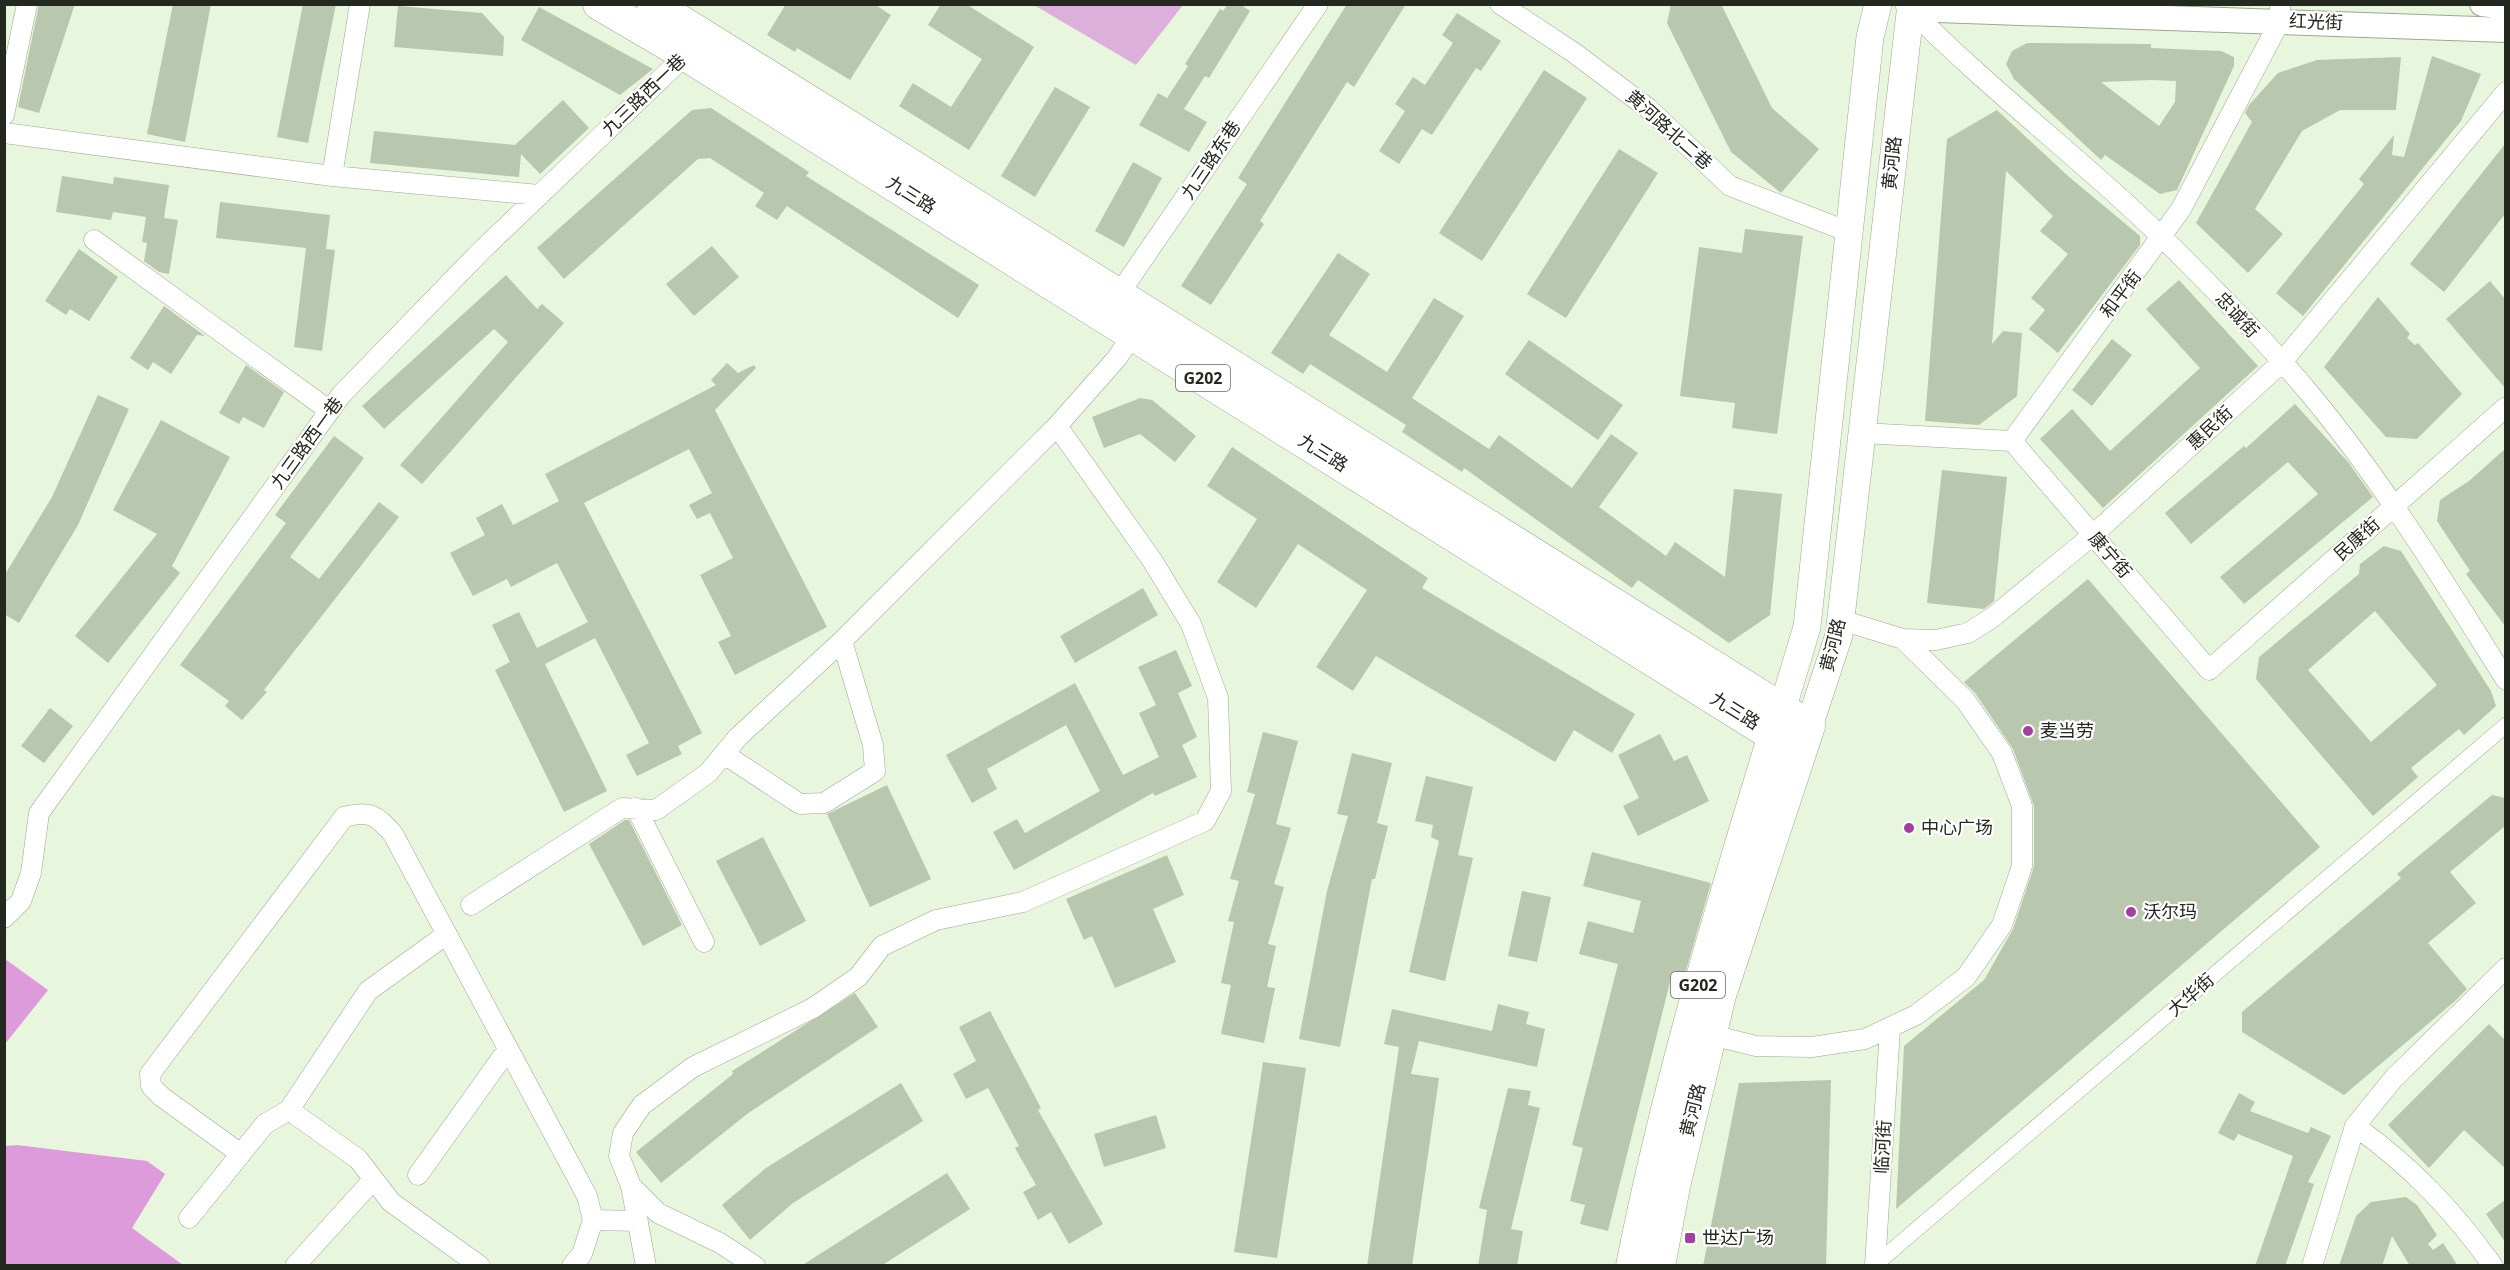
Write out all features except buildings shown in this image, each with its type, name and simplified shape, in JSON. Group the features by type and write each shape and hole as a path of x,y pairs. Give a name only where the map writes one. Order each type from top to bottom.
{"highway":[{"name":"九三路","path":"599,4 696,46 1778,722 1809,726"},
{"name":"九三路","path":"654,4 696,46"},
{"name":"黄河路","path":"1632,1266 1650,1175 1696,991 1778,722"},
{"name":"黄河路","path":"1659,1266 1674,1186 1720,996 1809,726"}],"main road":[{"name":"黄河路","path":"1778,722 1807,627 1875,6"},
{"path":"1875,6 1909,6"},
{"name":"黄河路","path":"1809,726 1839,635 1909,6"}],"street":[{"path":"4,115 27,4"},
{"path":"332,176 360,4"},
{"name":"九三路东巷","path":"1111,306 1318,4"},
{"name":"黄河路北二巷","path":"1500,4 1573,52 1649,109 1730,186 1849,232"},
{"path":"2482,4 2505,7"},
{"name":"红光街","path":"1909,6 2280,13 2505,30"},
{"name":"忠诚街","path":"1909,6 1943,43 2162,237 2310,393 2394,506 2505,680"},
{"name":"和平街","path":"2012,441 2181,208 2280,13"},
{"name":"九三路西一巷","path":"4,918 21,901 31,873 39,813 330,411 357,378 539,195 696,46"},
{"name":"惠民街","path":"1841,620 1903,639 1936,640 1968,633 1993,617 2093,535 2282,363 2505,92"},
{"path":"4,132 332,176 539,195"},
{"path":"94,240 330,411"},
{"path":"471,905 622,808 656,810 708,773 738,737 842,641 1057,426 1117,358 1140,324"},
{"name":"民康街","path":"2209,670 2505,407"},
{"path":"646,1266 631,1186 619,1156 622,1133 642,1105 693,1067 813,1008 858,977 882,946 936,920 1023,902 1205,821 1221,791 1218,698 1191,624 1152,560 1057,426"},
{"path":"1862,433 2012,441"},
{"name":"康宁街","path":"2012,441 2209,670"},
{"path":"1711,1035 1756,1047 1812,1047 1865,1039 1916,1015 1966,977 2002,925 2022,866 2022,806 2002,753 1965,700 1903,639"},
{"path":"724,754 800,804 824,803 875,771 873,745 842,641"},
{"name":"大华街","path":"1875,1265 2505,725"},
{"path":"636,808 704,942"},
{"path":"241,1154 162,1097 151,1086 150,1074 344,817 361,812 377,817 393,834 587,1196 593,1220 582,1254 572,1266"},
{"path":"189,1218 265,1124 289,1110 368,991 447,934"},
{"path":"2312,1266 2355,1126 2394,1078 2505,968"},
{"name":"临河街","path":"1875,1265 1890,1028"},
{"path":"418,1175 508,1049"},
{"path":"289,1110 358,1159 391,1202 480,1266"},
{"path":"2355,1126 2392,1153 2432,1189 2466,1228 2493,1266"},
{"path":"295,1266 373,1180"},
{"path":"631,1186 658,1213 720,1243 755,1266"},
{"path":"593,1220 638,1221"}],"shaded area":[{"path":"1034,5 1183,5 1136,65"},
{"path":"5,959 48,990 5,1044"},
{"path":"17,1145 147,1161 165,1174 132,1228 183,1265 5,1265 5,1146"}],"place":[{"name":"麦当劳","path":"2028,731"},
{"name":"中心广场","path":"1909,828"},
{"name":"沃尔玛","path":"2131,912"},
{"name":"世达广场","path":"1690,1238"}]}
